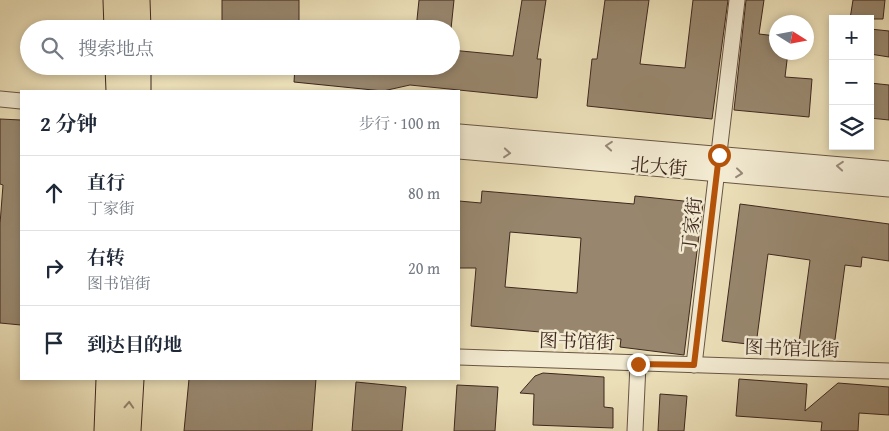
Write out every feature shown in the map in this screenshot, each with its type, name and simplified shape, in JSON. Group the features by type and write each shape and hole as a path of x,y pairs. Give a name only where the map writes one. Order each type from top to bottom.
{"main road":[{"path":"116,0 117,20"},
{"path":"137,0 138,20"},
{"path":"118,75 119,90"},
{"path":"138,75 138,90"},
{"path":"107,431 109,380"},
{"path":"128,431 130,380"}],"street":[{"name":"丁家街","path":"694,365 737,0"},
{"path":"0,99 20,101"},
{"name":"北大街","path":"460,134 718,163 889,187"},
{"name":"北大街","path":"460,149 889,171"},
{"name":"图书馆街","path":"460,356 694,365"},
{"path":"635,431 638,364"},
{"name":"图书馆北街","path":"694,365 889,371"}],"building":[{"path":"222,0 299,0 299,20 222,20"},
{"path":"419,0 454,0 452,20 417,20"},
{"path":"522,0 546,0 537,59 541,59 537,98 410,85 388,90 373,90 294,82 294,75 460,75 460,51 513,56"},
{"path":"605,0 649,0 640,64 685,68 693,0 728,0 712,119 587,106 592,59 597,59"},
{"path":"746,0 764,0 759,34 769,35 769,60 787,60 785,77 812,79 809,117 734,110"},
{"path":"853,0 885,0 883,19 874,19 874,15 851,15"},
{"path":"874,29 889,31 889,57 874,55"},
{"path":"874,83 889,85 889,120 874,118"},
{"path":"0,119 20,120 20,325 0,323 0,224 3,185 0,184"},
{"path":"482,191 634,204 635,196 703,203 684,355 620,347 621,339 471,326 476,268 460,268 460,201 481,203","holes":["510,232 581,238 577,293 505,287"]},
{"path":"740,204 889,224 889,261 862,257 861,267 845,265 834,347 799,342 810,260 768,254 756,345 722,341"},
{"path":"543,373 604,377 604,407 613,408 613,428 533,425 534,394 520,393 535,376"},
{"path":"739,379 807,384 805,411 838,383 889,387 889,415 859,413 858,431 821,431 822,422 736,416"},
{"path":"189,380 316,380 312,431 184,431"},
{"path":"356,382 406,387 402,431 352,431"},
{"path":"457,385 498,387 495,431 454,431"},
{"path":"660,394 687,396 684,431 658,431"}],"route":[{"path":"638,364 694,365 719,155"}]}
